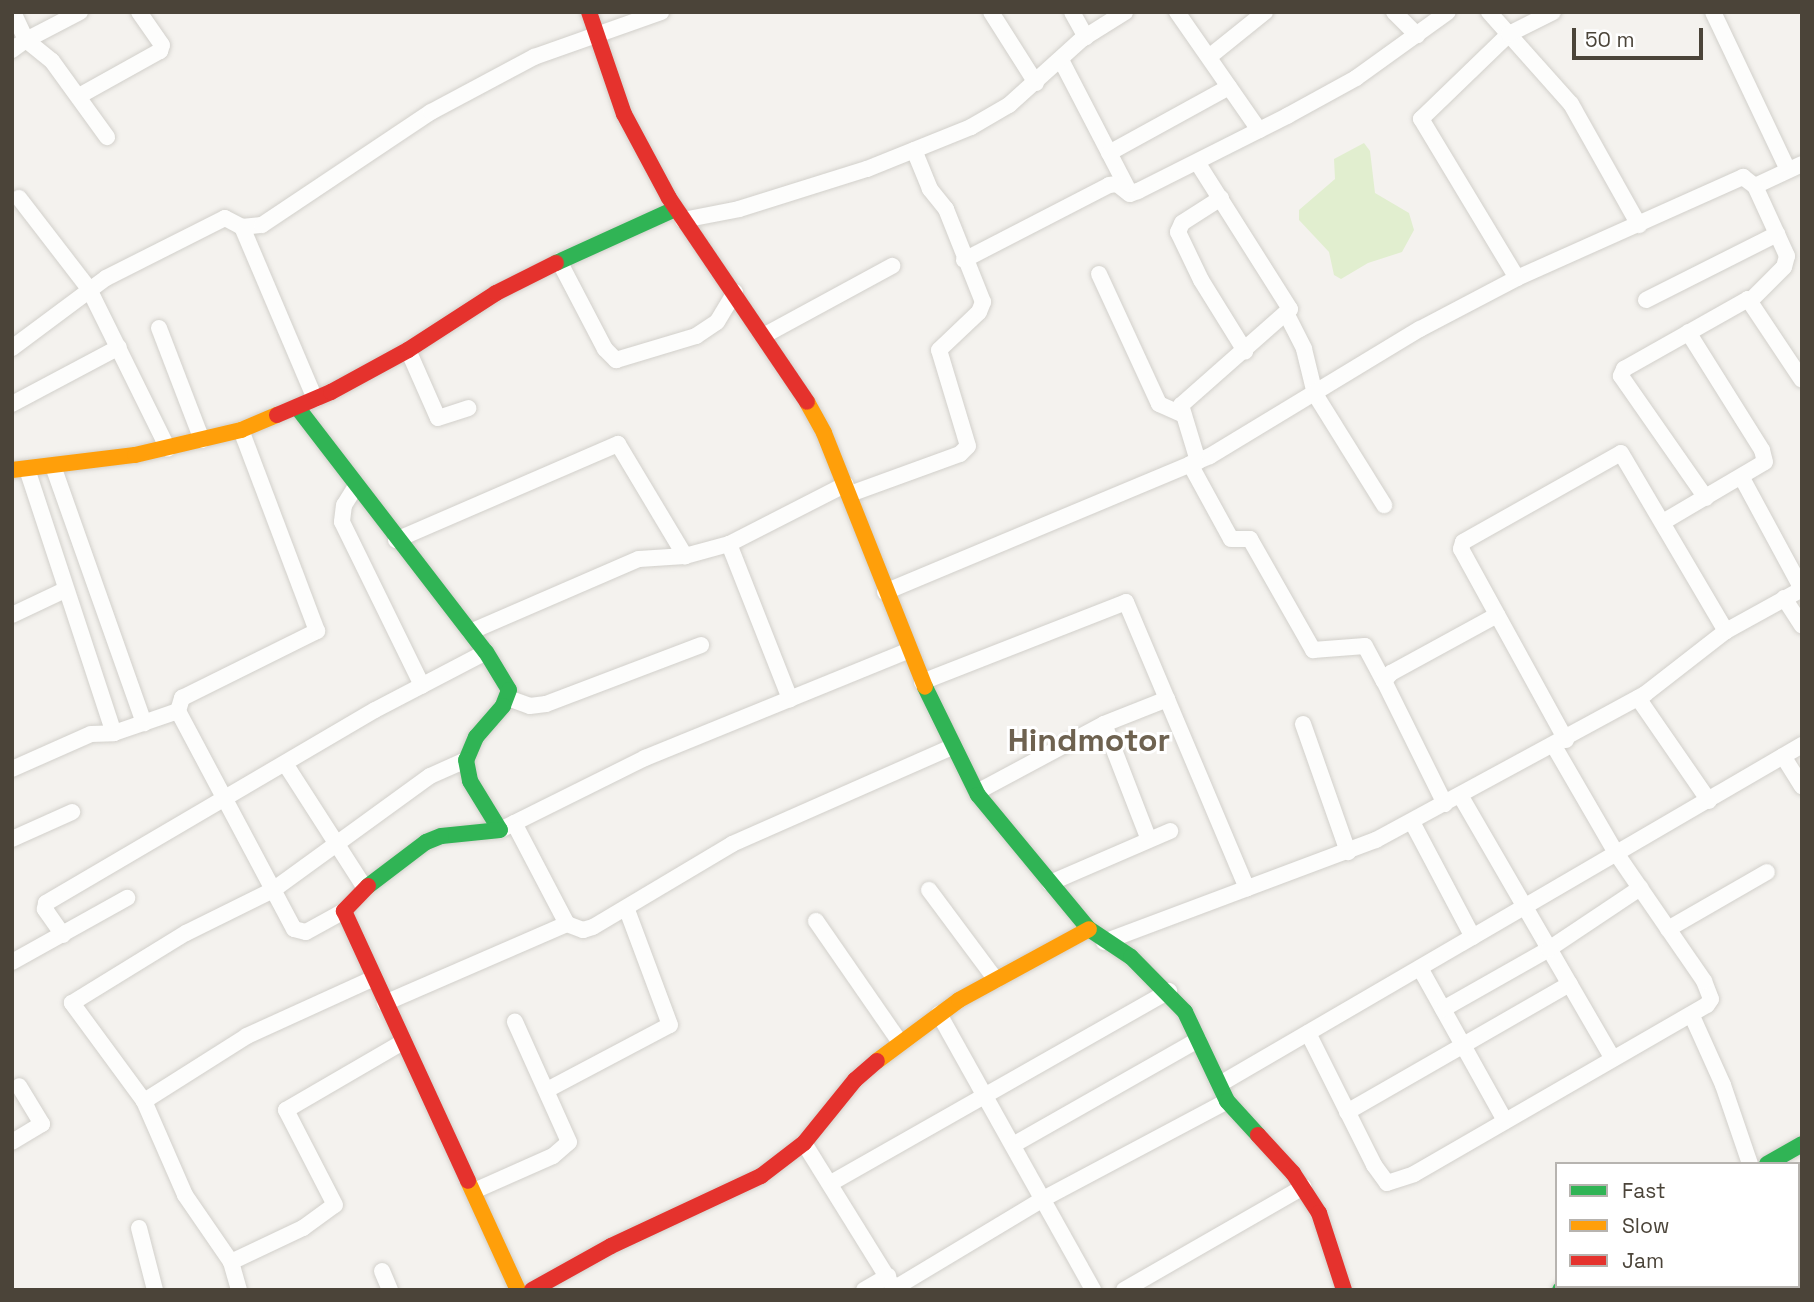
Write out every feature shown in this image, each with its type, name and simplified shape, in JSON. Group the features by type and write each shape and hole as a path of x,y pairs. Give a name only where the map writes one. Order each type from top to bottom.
{"street":[{"path":"13,12 26,40 52,61 107,138"},
{"path":"12,50 79,12"},
{"path":"79,96 160,51 162,45 139,12"},
{"path":"589,12 624,114 679,214 765,335 810,407 848,489 907,651 952,747 977,792 1089,929 1104,942 1131,957 1169,991 1198,1040 1227,1101 1303,1187 1327,1229 1344,1290"},
{"path":"12,348 89,289 225,218 242,227 257,227 280,216 442,106 534,57 598,38 661,12"},
{"path":"991,12 1036,83"},
{"path":"1072,12 1086,37"},
{"path":"114,733 65,590 19,470 167,449 241,430 297,407 408,350 496,293 559,261 679,214 739,209 914,150 971,127 1036,83 1086,37 1125,12"},
{"path":"1177,12 1259,130"},
{"path":"1209,57 1265,12"},
{"path":"1394,12 1417,35"},
{"path":"1130,194 1336,91 1448,12"},
{"path":"1489,12 1571,104 1639,225"},
{"path":"1517,278 1421,124 1426,113 1509,34 1553,12"},
{"path":"1713,12 1795,167 1755,186"},
{"path":"1060,60 1130,194"},
{"path":"1109,153 1229,87"},
{"path":"470,632 639,559 685,556 729,544 848,489 960,454 968,446 940,349 981,308 946,209 930,189 914,150"},
{"path":"1197,162 1290,309 1287,315 1185,401 1181,414 1194,462 1231,540 1250,538 1313,650 1365,646 1445,804"},
{"path":"886,593 1194,462 1315,394 1420,329 1517,278 1639,225 1733,179 1743,177 1755,186 1787,256 1784,267"},
{"path":"964,260 1110,185 1117,184 1130,194"},
{"path":"19,198 89,289 167,449"},
{"path":"1221,198 1182,223 1178,232 1197,274 1245,351"},
{"path":"242,227 315,399"},
{"path":"1647,300 1777,234"},
{"path":"1706,498 1620,376 1623,369 1751,300 1784,267 1802,260"},
{"path":"559,261 605,349 616,360 696,336 717,322 735,292"},
{"path":"765,335 892,266"},
{"path":"1099,274 1158,404 1181,414"},
{"path":"1751,300 1802,380"},
{"path":"1287,315 1304,349 1315,394 1384,505"},
{"path":"159,328 202,440"},
{"path":"1663,522 1760,467 1764,454 1688,332"},
{"path":"12,404 118,347"},
{"path":"408,350 438,418 468,408"},
{"path":"297,407 396,540 486,652 508,685 508,698 475,737 466,760 470,782 507,827 567,924"},
{"path":"241,430 317,631 182,698 178,711 294,929 301,932 344,911 365,888 434,839 507,827 645,758 907,651"},
{"path":"396,540 618,444 685,556"},
{"path":"1308,1032 1347,1112 1387,1183 1414,1174 1707,1005 1710,993 1616,853 1461,543 1616,453 1625,456 1726,631"},
{"path":"53,466 144,723"},
{"path":"1104,942 1348,852 1412,822 1638,698 1726,631 1802,589 1742,478"},
{"path":"356,486 344,505 342,522 422,685"},
{"path":"729,544 790,699"},
{"path":"12,615 65,590"},
{"path":"1784,597 1802,626"},
{"path":"922,682 1126,602 1247,889"},
{"path":"1384,681 1391,673 1497,615"},
{"path":"508,698 530,706 547,704 701,645"},
{"path":"63,935 45,909 46,903 422,685 486,652"},
{"path":"1638,698 1709,801"},
{"path":"977,792 1104,724 1167,699"},
{"path":"12,769 91,734 114,733 178,711"},
{"path":"1303,723 1348,852"},
{"path":"1104,724 1149,840"},
{"path":"1220,1084 1802,745"},
{"path":"385,1003 567,924 587,930 627,910 732,844 952,747"},
{"path":"1783,756 1802,786"},
{"path":"239,1290 231,1262 185,1195 144,1101 73,1001 186,933 273,890 430,776 466,760"},
{"path":"286,765 334,844 365,888"},
{"path":"1460,795 1613,1059"},
{"path":"12,839 72,812"},
{"path":"1412,822 1472,937"},
{"path":"1050,883 1170,831"},
{"path":"1668,929 1767,872"},
{"path":"1443,1009 1549,948 1640,888"},
{"path":"929,890 996,980"},
{"path":"12,962 127,898"},
{"path":"547,1090 670,1024 627,910"},
{"path":"344,911 518,1290"},
{"path":"816,921 899,1041"},
{"path":"532,1290 611,1246 734,1192 804,1143 855,1080 899,1041 996,980 1089,929"},
{"path":"1420,968 1505,1121"},
{"path":"144,1101 247,1036 374,978"},
{"path":"1347,1112 1570,984"},
{"path":"831,1183 1169,991"},
{"path":"939,1014 1093,1290"},
{"path":"1692,1016 1723,1084 1749,1162"},
{"path":"474,1191 568,1146 569,1139 515,1022"},
{"path":"1013,1145 1198,1040"},
{"path":"231,1262 303,1228 335,1205 286,1110 403,1042"},
{"path":"12,1142 42,1124 19,1086"},
{"path":"864,1290 892,1285 1043,1199 1227,1101"},
{"path":"804,1143 892,1285"},
{"path":"1770,1162 1802,1144"},
{"path":"1124,1290 1303,1187"},
{"path":"139,1228 155,1290"},
{"path":"382,1271 390,1290"}],"green space":[{"path":"1364,143 1370,151 1375,193 1409,213 1414,230 1402,252 1368,263 1341,279 1334,275 1329,252 1299,220 1299,210 1335,179 1334,159"}],"traffic: fast":[{"path":"556,263 675,209"},
{"path":"297,407 486,652 509,690 503,706 476,737 466,760 470,781 500,830 441,836 426,842 368,886"},
{"path":"925,687 978,795 1089,929 1131,957 1185,1012 1227,1101 1258,1135"},
{"path":"1770,1162 1802,1144"}],"traffic: slow":[{"path":"807,402 824,433 925,687"},
{"path":"12,470 135,455 241,430 277,415"},
{"path":"877,1061 959,1000 1089,929"},
{"path":"468,1181 518,1290"}],"traffic: jam":[{"path":"589,12 624,114 669,198 807,402"},
{"path":"277,415 331,392 408,350 496,293 556,263"},
{"path":"368,886 344,911 468,1181"},
{"path":"532,1290 611,1246 761,1176 804,1143 855,1080 877,1061"},
{"path":"1258,1135 1293,1173 1319,1213 1344,1290"}],"district":[{"name":"Hindmotor","path":"1089,740"}]}
